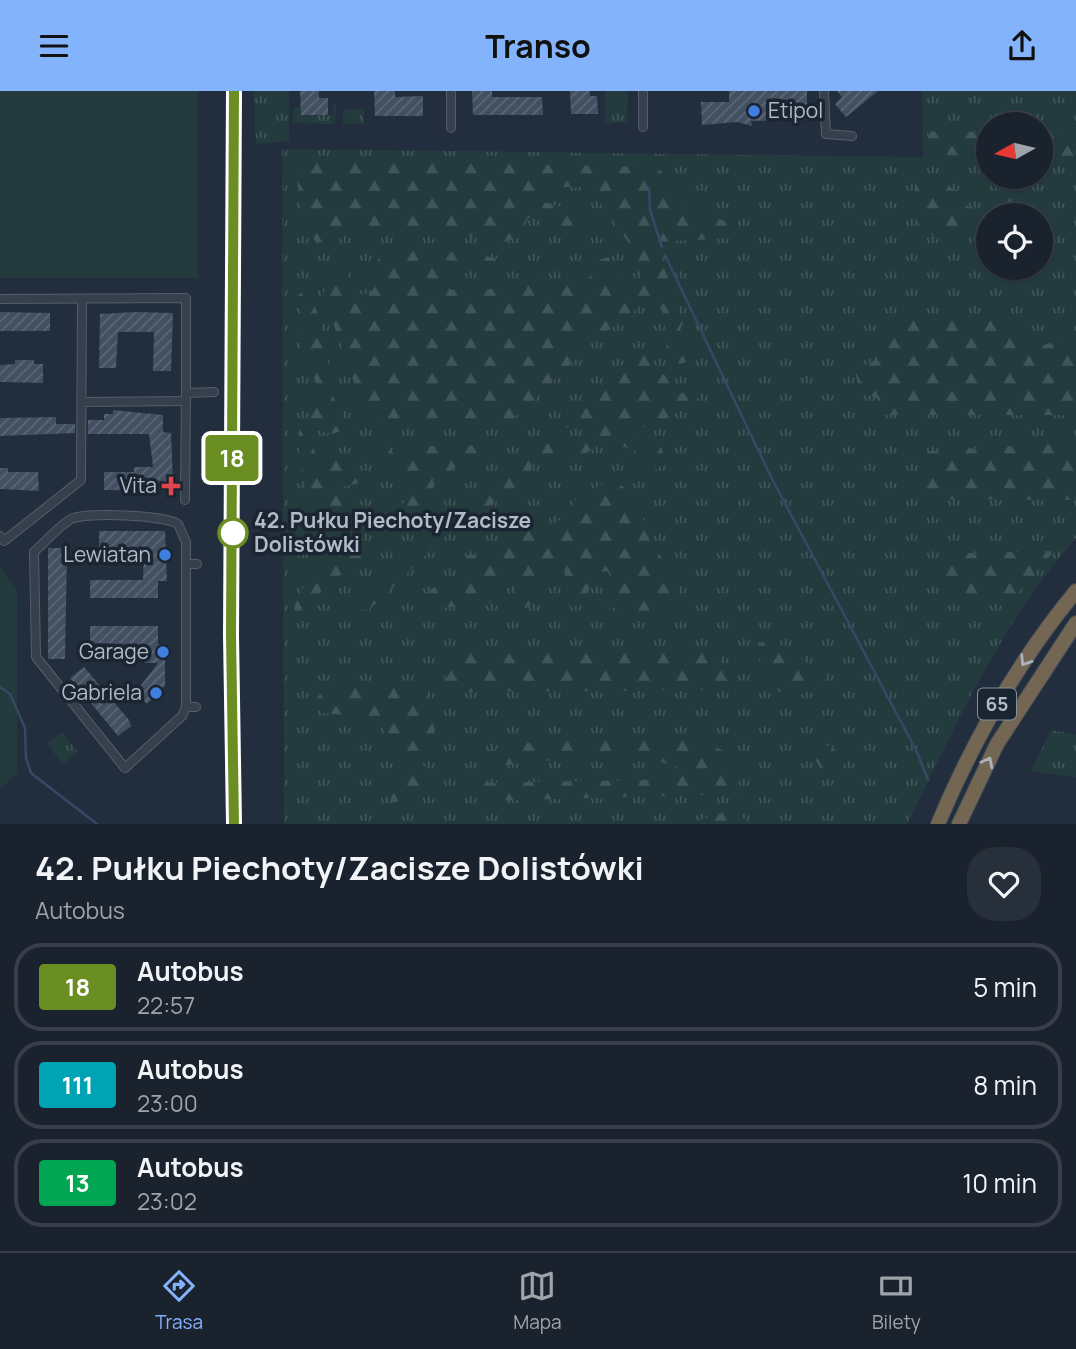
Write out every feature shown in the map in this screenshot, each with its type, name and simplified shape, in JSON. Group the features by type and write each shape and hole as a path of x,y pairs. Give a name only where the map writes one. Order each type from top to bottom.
{"highway":[{"name":"65","path":"938,824 994,709 1028,655 1076,591"},
{"name":"65","path":"959,824 997,744 1025,697 1076,623"}],"street":[{"path":"234,91 231,635 234,824"},
{"path":"451,91 451,128"},
{"path":"643,91 643,127"},
{"path":"824,91 826,134 852,136"},
{"path":"0,299 186,298 185,500"},
{"path":"0,536 5,541 81,480 82,300"},
{"path":"82,402 186,397 214,392"},
{"path":"78,517 160,517 178,524 186,543 187,564 186,707 182,716 125,768 35,655 34,552 61,527 78,517"},
{"path":"187,564 197,564"},
{"path":"186,707 197,707"}],"green space":[{"path":"0,91 198,91 198,278 0,278"},
{"path":"254,91 289,91 289,141 256,144"},
{"path":"605,91 628,91 627,123 605,123"},
{"path":"922,91 1076,91 1076,538 1049,570 1003,639 907,824 284,824 282,149 923,157"},
{"path":"333,105 336,105 335,124 293,123 294,108 301,107 301,114 333,115"},
{"path":"343,109 364,109 364,124 343,124"},
{"path":"928,132 976,132 976,156 930,154"},
{"path":"1054,132 1074,132 1076,156 1054,156"},
{"path":"296,160 658,167 682,200 698,215 737,223 731,238 656,242 683,323 680,330 690,342 692,360 680,364 671,356 665,338 663,313 649,299 609,330 578,339 573,344 576,359 513,419 406,424 365,414 323,294 334,262 348,262 349,281 359,295 370,293 378,283 375,273 379,255 439,251 499,259 500,278 469,261 447,260 441,271 447,290 503,289 528,276 580,284 591,276 591,262 609,257 615,277 641,284 636,260 623,233 595,197 587,188 574,187 557,189 542,202 582,212 585,229 580,240 546,217 528,218 519,237 504,242 470,236 454,237 430,227 406,234 389,233 372,226 353,227 340,239 317,243 310,235 302,215"},
{"path":"915,184 939,184 957,190 966,205 976,212 976,228 922,235 915,219"},
{"path":"1002,189 1023,189 1025,203 990,203 998,190"},
{"path":"304,291 318,315 330,370 330,393 343,411 341,431 332,434 317,430 309,440 317,456 330,453 342,465 364,472 367,481 339,488 341,500 354,498 370,512 378,512 399,506 410,496 417,482 412,476 382,466 378,449 386,445 404,464 422,447 434,446 444,452 489,441 474,462 457,465 452,469 449,478 441,476 433,481 432,497 423,511 399,525 354,530 333,518 315,522 303,477 298,440 301,427 313,408 316,394 314,378 301,351 303,324 297,296"},
{"path":"900,320 1007,320 1035,347 1059,341 1076,332 1076,415 882,415 877,398 860,389 855,370 874,361 881,337"},
{"path":"645,350 652,354 654,371 668,376 674,395 690,391 700,396 663,422 633,430 642,439 661,447 666,461 656,470 634,451 608,440 583,455 549,457 532,465 530,482 459,523 369,610 362,610 357,606 378,578 443,520 466,508 486,492 516,455 539,444 579,442 591,437 589,428 557,427 586,406 618,368"},
{"path":"1076,442 1076,500 925,499 922,452"},
{"path":"609,480 628,489 679,594 675,611 647,619 623,614 607,603 618,588 607,571 594,573 585,602 570,608 564,569 552,570 542,585 538,600 526,608 512,598 521,577 512,572 492,580 494,602 440,608 423,596 438,584 463,593 468,555 486,554 522,532 546,529 560,520 577,498"},
{"path":"361,548 365,552 359,565 337,577 298,613 294,609 296,598 311,577 310,567 314,561 332,562 350,550"},
{"path":"1054,551 1013,599 942,601 940,554"},
{"path":"0,568 17,589 17,773 0,789"},
{"path":"770,641 786,647 807,663 824,668 825,679 807,692 796,695 777,690 765,673 759,653 758,643"},
{"path":"713,648 734,690 451,692 436,653"},
{"path":"336,681 427,688 437,746 420,764 445,776 442,791 422,793 393,803 385,775 401,778 412,771 389,749 383,718 321,713 317,697"},
{"path":"1051,730 1076,735 1076,777 1031,771"},
{"path":"62,732 78,753 62,764 47,743"},
{"path":"643,738 701,741 729,753 742,794 480,801 479,783 643,780 682,769 640,759 615,758 560,759 489,767 481,752 526,743"},
{"path":"811,743 836,750 842,758 844,764 834,779 826,779 813,755"},
{"path":"733,809 750,824 689,824"}],"building":[{"path":"300,91 319,91 319,98 328,98 328,115 301,115"},
{"path":"374,91 395,91 395,97 423,96 423,116 375,116"},
{"path":"472,91 492,91 492,97 542,97 543,115 473,115"},
{"path":"570,91 590,91 590,96 597,96 598,114 571,114"},
{"name":"Etipol","path":"729,91 807,91 807,120 751,121 752,126 737,122 702,125 701,102 729,102"},
{"path":"837,91 878,91 846,117 835,104 842,97"},
{"path":"0,312 50,313 50,331 0,331"},
{"path":"173,313 171,371 153,371 154,332 118,332 116,368 99,368 100,314"},
{"path":"15,360 34,360 34,364 43,364 43,383 0,382 0,365 15,364"},
{"path":"113,410 163,415 163,432 171,433 173,482 169,491 104,490 104,472 134,472 134,467 153,467 149,434 88,434 88,420 104,420 104,414 113,414"},
{"path":"56,417 56,424 75,424 75,433 0,436 0,418"},
{"path":"0,468 8,468 8,472 38,472 39,491 0,489"},
{"path":"99,531 165,531 167,581 158,581 158,598 90,598 90,580 143,580 144,549 99,549"},
{"path":"48,548 65,548 67,553 65,659 48,659"},
{"path":"90,626 158,626 158,644 165,644 165,686 147,704 136,692 158,663 144,663 144,645 90,643"},
{"path":"84,667 129,720 131,726 118,736 70,678"}],"waterway":[{"path":"649,188 650,210 662,247"},
{"path":"665,255 771,477 916,750 928,780"},
{"path":"0,687 10,694 25,728 26,758 31,773 97,824"}],"bus line":[{"name":"18","path":"234,91 231,635 234,824"}],"place":[{"name":"Etipol","path":"754,111"},
{"name":"Vita","path":"171,486"},
{"name":"42. Pułku Piechoty/Zacisze Dolistówki","path":"233,533"},
{"name":"Lewiatan","path":"165,555"},
{"name":"Garage","path":"163,652"},
{"name":"Gabriela","path":"156,693"}]}
